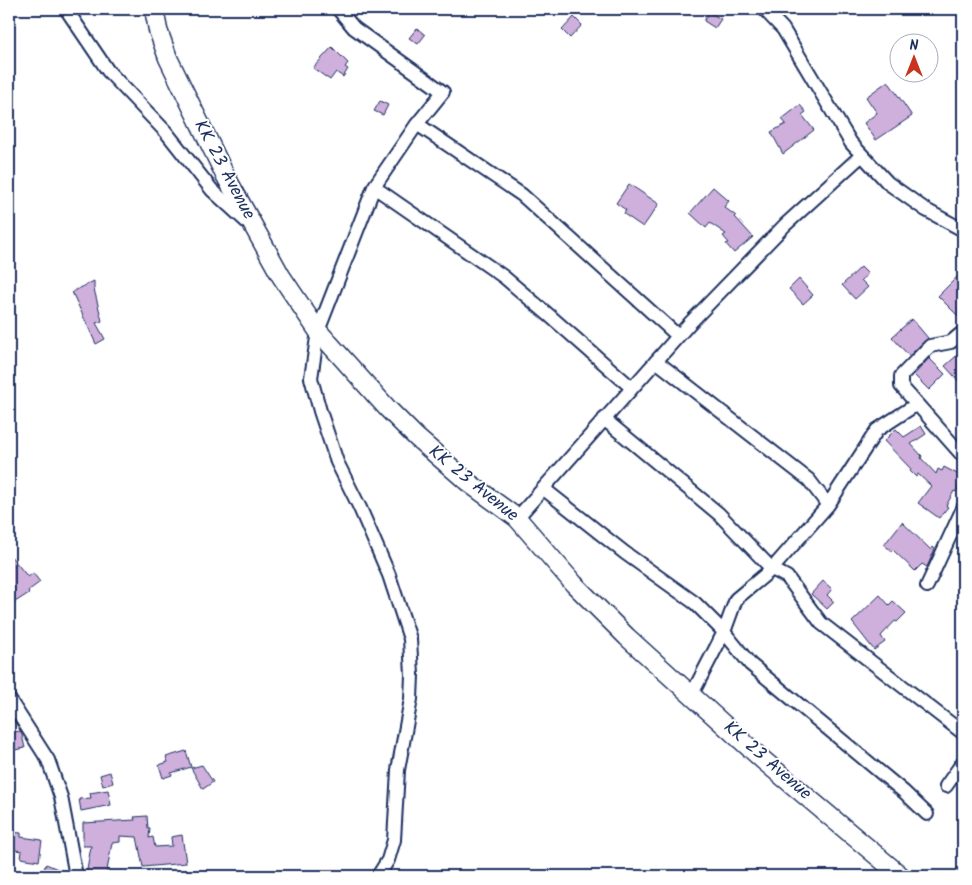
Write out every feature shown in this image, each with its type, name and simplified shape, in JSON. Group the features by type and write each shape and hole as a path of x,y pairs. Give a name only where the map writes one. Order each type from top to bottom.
{"main road":[{"name":"KK 23 Avenue","path":"154,9 158,30 168,58 225,175 281,276 318,330 416,438 469,483 517,518 574,584 627,637 763,760 901,876"}],"street":[{"path":"66,9 108,71 166,132 212,190 256,231"},
{"path":"338,9 354,28 443,92 416,124 374,187 318,330 311,378 337,462 360,508 389,575 410,639 411,699 398,770 394,840 388,860 378,876"},
{"path":"764,9 783,29 851,143 888,183 926,210 963,230"},
{"path":"416,124 522,195 678,336"},
{"path":"517,518 678,336 785,226 862,155"},
{"path":"374,187 504,277 632,388"},
{"path":"963,332 952,342 930,346 901,376 902,386 963,456"},
{"path":"656,361 809,480 828,505"},
{"path":"692,694 724,632 736,599 772,569 828,505 877,430 917,404"},
{"path":"604,420 719,514 772,569 787,576 821,623 963,733"},
{"path":"544,489 625,553 695,603 724,632 750,664 904,792 927,814"},
{"path":"927,586 963,508"},
{"path":"9,699 48,760 61,797 76,876"},
{"path":"946,786 963,762"}],"building":[{"path":"709,12 721,19 715,28 704,21"},
{"path":"574,17 582,25 570,38 562,30"},
{"path":"417,28 425,35 418,44 409,38"},
{"path":"332,47 348,63 345,67 348,69 343,77 336,72 330,80 313,68"},
{"path":"888,81 912,116 876,140 864,123 877,113 866,97"},
{"path":"380,101 388,105 383,115 374,111"},
{"path":"800,105 806,112 802,115 814,130 783,154 771,132 786,124 782,119"},
{"path":"629,184 659,204 643,227 624,214 626,210 616,203"},
{"path":"713,187 729,201 724,207 736,216 753,237 734,253 726,244 729,243 723,236 726,234 710,223 706,228 690,213"},
{"path":"861,267 868,274 861,280 868,287 855,299 842,285"},
{"path":"963,271 963,312 959,317 938,296"},
{"path":"799,279 813,295 803,304 789,289"},
{"path":"94,281 94,289 102,321 96,323 105,339 96,344 72,292"},
{"path":"912,319 928,338 909,356 892,337"},
{"path":"963,350 963,386 945,366"},
{"path":"929,358 945,374 929,390 914,375"},
{"path":"921,426 926,434 911,444 922,456 921,458 936,474 938,469 942,471 944,467 963,477 956,492 954,491 946,506 948,507 939,518 918,503 931,486 918,474 916,477 910,471 911,469 884,441 896,429 904,437"},
{"path":"902,522 931,550 933,547 935,549 927,567 922,564 915,571 893,550 884,545"},
{"path":"9,554 28,577 33,573 40,582 28,591 29,593 9,606"},
{"path":"823,581 832,589 827,595 834,602 827,609 811,594"},
{"path":"880,595 889,605 893,601 906,613 897,622 895,621 881,636 885,642 874,650 852,622"},
{"path":"20,731 25,748 10,751 9,733"},
{"path":"186,751 191,767 171,773 172,775 163,778 159,765 168,762 166,757"},
{"path":"202,765 213,782 203,789 191,768"},
{"path":"110,772 113,783 103,786 100,775"},
{"path":"108,790 111,805 81,811 79,799 91,798 90,793"},
{"path":"147,816 148,828 150,828 149,838 153,837 155,847 172,846 171,837 182,835 186,863 143,867 137,837 120,836 120,842 112,843 106,876 86,876 91,846 83,846 83,823 135,820 134,817"},
{"path":"11,832 21,833 21,837 42,840 39,861 21,858 22,851 9,849"},
{"path":"46,864 67,873 68,876 41,876"}]}
